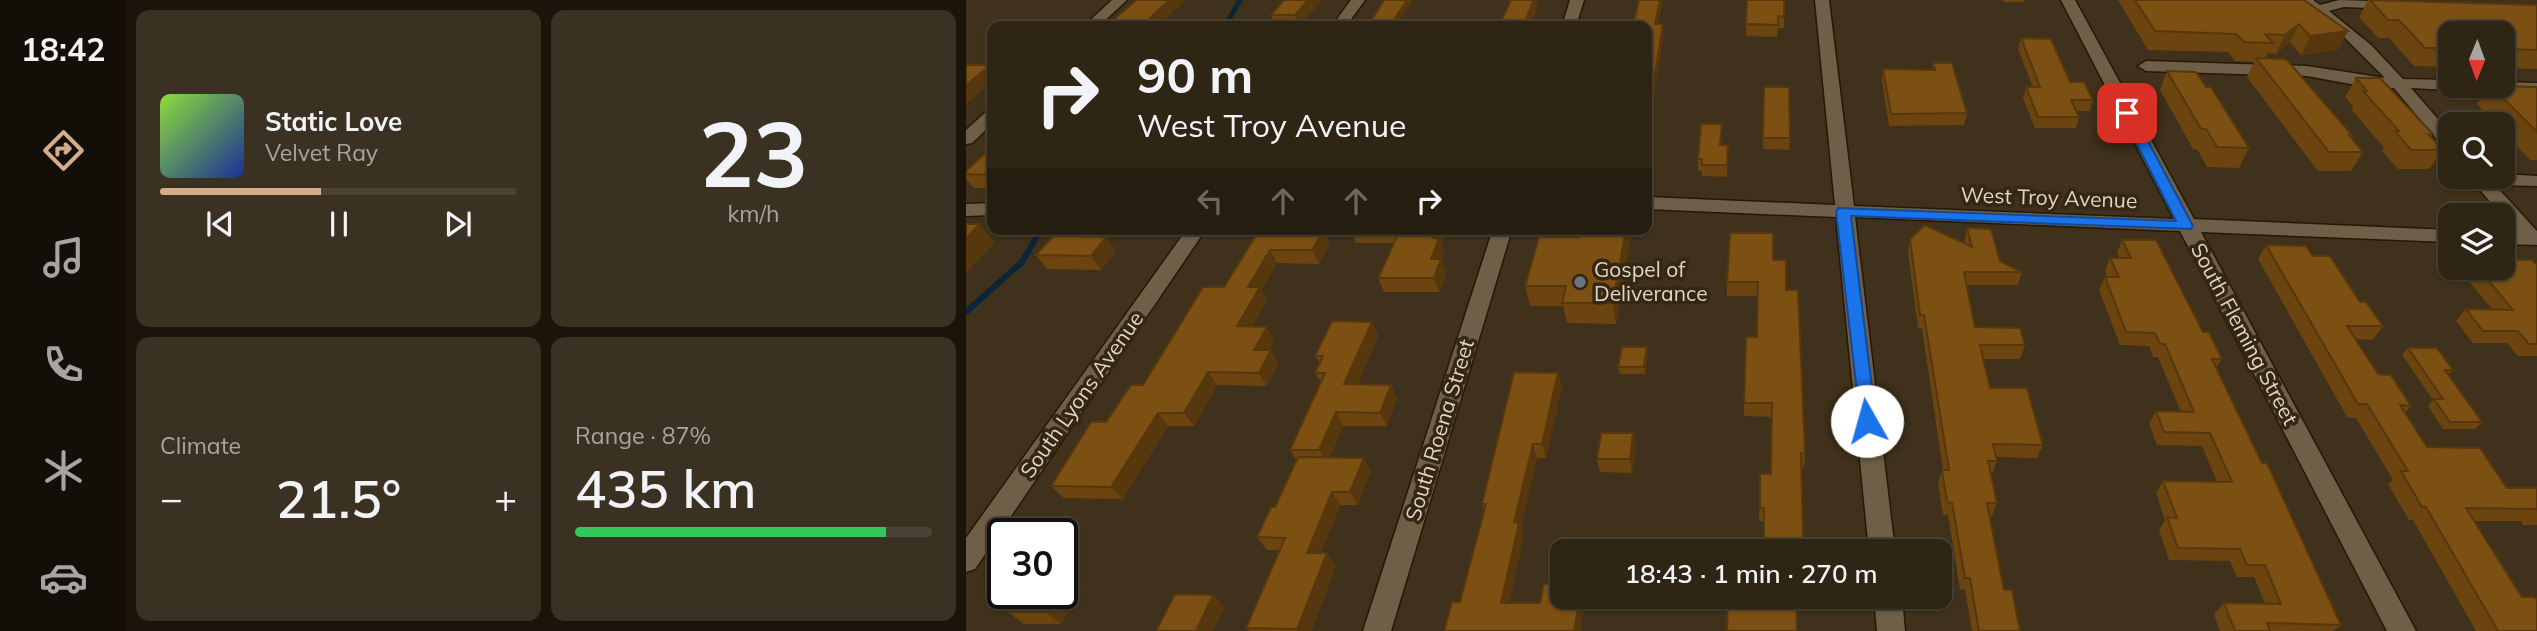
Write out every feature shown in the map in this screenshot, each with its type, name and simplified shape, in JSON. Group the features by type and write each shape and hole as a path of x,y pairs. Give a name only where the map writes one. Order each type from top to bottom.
{"street":[{"path":"1097,21 1120,0"},
{"path":"1343,21 1358,0"},
{"path":"1571,21 1577,0"},
{"path":"1822,0 1881,539"},
{"name":"South Fleming Street","path":"2068,0 2402,631"},
{"path":"2304,0 2363,43 2438,130"},
{"path":"2319,9 2344,3 2410,6"},
{"path":"2146,66 2307,71 2367,82 2438,85"},
{"path":"2515,87 2537,88"},
{"path":"966,139 987,120"},
{"path":"2515,180 2537,181"},
{"path":"2489,189 2535,239"},
{"name":"West Troy Avenue","path":"1652,203 2438,236"},
{"path":"966,209 987,209"},
{"name":"South Lyons Avenue","path":"966,560 1193,235"},
{"name":"South Roena Street","path":"1377,631 1501,235"},
{"path":"2515,238 2535,239"},
{"path":"1889,609 1891,631"}],"building":[{"path":"1136,0 1169,0 1147,21 1113,21"},
{"path":"1284,0 1308,0 1295,15 1271,15"},
{"path":"1384,0 1407,0 1393,21 1371,21"},
{"path":"1511,0 1534,0 1525,21 1501,21"},
{"path":"1639,0 1660,0 1655,24 1663,24 1652,93 1652,21 1634,21"},
{"path":"1747,0 1784,0 1784,17 1778,16 1778,25 1746,24"},
{"path":"2135,0 2304,0 2348,31 2310,36 2299,24 2285,35 2265,34 2273,43 2244,42 2236,34 2155,31"},
{"path":"2370,0 2537,5 2537,50 2515,49 2515,21 2438,21 2438,48 2425,48 2399,20 2388,20"},
{"path":"2021,38 2051,39 2070,82 2084,82 2093,100 2071,100 2079,117 2038,117 2026,87 2040,87"},
{"path":"2256,58 2286,59 2352,135 2349,135 2363,152 2329,152"},
{"path":"1933,63 1952,63 1967,113 1891,114 1883,69 1935,70"},
{"path":"966,65 987,65 987,68 966,85"},
{"path":"2167,71 2196,72 2206,87 2211,87 2249,148 2217,147 2206,129 2201,129"},
{"path":"2356,78 2380,78 2433,134 2428,134 2438,145 2438,150 2411,150 2395,131 2399,131 2363,91 2367,91"},
{"path":"1764,87 1789,87 1790,138 1763,138"},
{"path":"2515,87 2537,87 2537,132 2503,98 2515,98"},
{"path":"1701,124 1722,124 1720,145 1728,145 1727,165 1702,165 1702,159 1698,159"},
{"path":"987,152 987,175 966,174"},
{"path":"966,224 980,224 966,238"},
{"path":"1925,225 1972,247 1967,228 1991,229 2000,261 2022,272 1964,272 1975,327 2020,328 2025,345 1980,345 1990,388 2027,388 2043,445 1993,444 1997,461 1988,461 1997,503 1987,503 2004,590 2012,590 2020,631 1979,631 1970,578 1965,578 1952,503 1947,502 1942,470 1949,470 1924,315 1920,315 1910,239"},
{"path":"1730,233 1773,233 1773,260 1786,260 1786,290 1798,290 1805,453 1801,453 1803,538 1812,539 1764,539 1760,474 1771,474 1772,403 1744,403 1746,337 1757,337 1758,282 1727,282"},
{"path":"1256,235 1321,235 1312,250 1270,250 1248,287 1260,287 1237,326 1267,327 1254,350 1271,350 1259,373 1208,372 1184,413 1158,413 1111,487 1051,486 1091,422 1106,422 1131,385 1143,385 1203,287 1224,287"},
{"path":"1398,235 1434,235 1433,238 1439,238 1431,259 1441,259 1434,278 1378,278"},
{"name":"Gospel of Deliverance","path":"1625,235 1613,303 1562,303 1566,286 1525,286 1539,237"},
{"path":"1053,236 1106,237 1091,256 1036,255"},
{"path":"2122,240 2156,240 2203,332 2209,332 2222,359 2212,359 2262,463 2267,463 2341,625 2267,623 2270,631 2235,631 2224,603 2281,604 2265,565 2247,565 2240,549 2178,548 2167,517 2177,518 2163,481 2232,482 2210,433 2164,432 2156,411 2194,412 2165,344 2160,344 2155,333 2126,332 2105,277 2119,277 2110,258 2131,258"},
{"path":"2266,245 2306,246 2313,256 2330,256 2360,302 2366,302 2383,326 2347,326 2378,374 2391,375 2411,406 2400,405 2427,447 2480,448 2507,488 2537,488 2537,511 2466,508 2522,597 2535,597 2537,600 2537,631 2498,631 2426,507 2422,507 2401,471 2408,471 2367,404 2358,404"},
{"path":"2515,260 2532,260 2537,265 2537,344 2529,344 2518,331 2483,331 2466,309 2513,310 2488,280 2515,280"},
{"path":"1332,321 1372,322 1344,384 1391,385 1380,413 1336,412 1319,450 1290,450 1325,373 1315,373 1323,356 1315,356"},
{"path":"1622,347 1647,347 1644,367 1618,367"},
{"path":"2408,348 2437,348 2453,370 2445,370 2482,422 2450,422 2434,399 2443,399"},
{"path":"1514,372 1558,373 1542,444 1533,444 1514,522 1519,523 1501,603 1540,603 1544,584 1550,584 1550,609 1578,609 1574,631 1444,631 1452,602 1460,602 1486,504 1482,504"},
{"path":"1601,433 1633,433 1630,459 1597,459"},
{"path":"1298,457 1364,458 1350,492 1332,492 1307,553 1327,553 1297,629 1246,628 1285,538 1257,537 1271,507 1275,507"},
{"path":"1175,594 1213,595 1196,631 1156,631"},
{"path":"1010,609 1048,609 1046,612 1008,612"},
{"path":"1728,609 1796,609 1797,631 1727,631"}],"waterway":[{"path":"1228,21 1240,0"},
{"path":"966,312 1022,262 1038,235"}],"place":[{"name":"Gospel of Deliverance","path":"1580,282"}],"route":[{"path":"1867,421 1843,212 2186,226 2127,113"}]}
